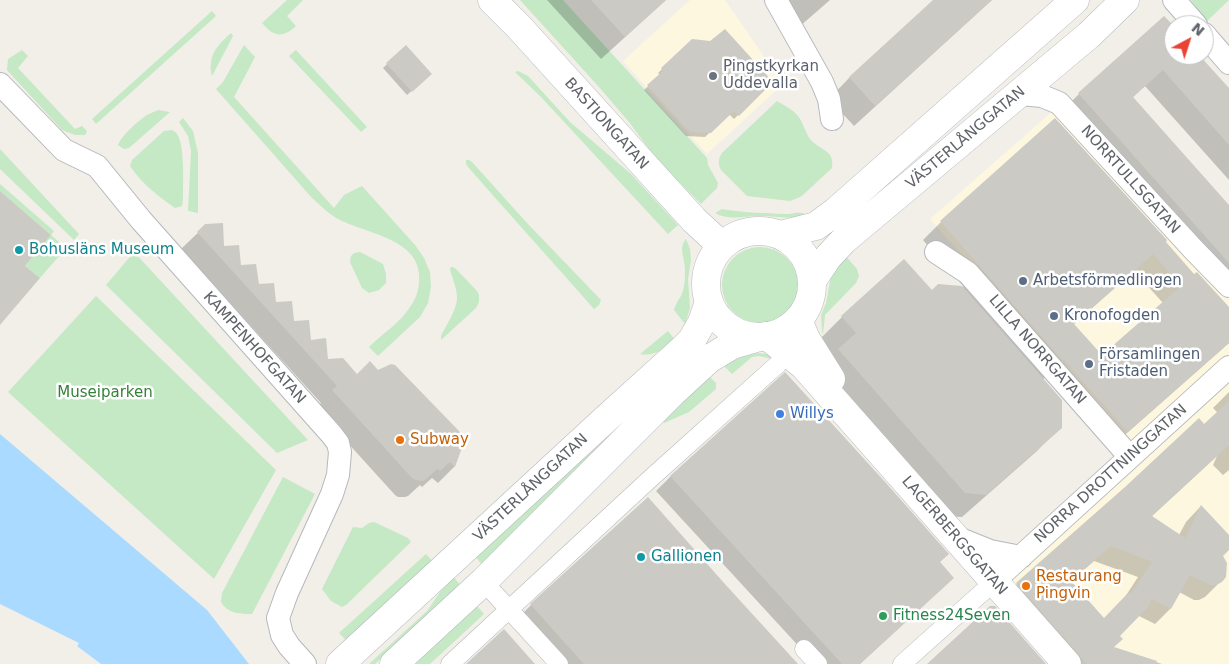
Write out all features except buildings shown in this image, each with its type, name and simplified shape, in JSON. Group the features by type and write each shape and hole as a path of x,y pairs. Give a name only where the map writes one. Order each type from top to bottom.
{"main road":[{"name":"BASTIONGATAN","path":"492,0 519,27 694,220 722,246"},
{"name":"VÄSTERLÅNGGATAN","path":"812,281 828,257 844,240 1095,30 1125,0"},
{"name":"VÄSTERLÅNGGATAN","path":"780,235 816,226 835,212 1069,2"},
{"path":"1069,2 1095,30"},
{"name":"VÄSTERLÅNGGATAN","path":"394,664 484,582 672,393 709,360 732,345 773,335 787,329 798,320 810,299 812,281 810,268 804,256 796,246 780,235 766,231 752,231 739,234 722,246 708,268 706,285 713,310 725,324 741,334 763,336"},
{"name":"VÄSTERLÅNGGATAN","path":"340,664 681,351 692,340 710,302"},
{"name":"LAGERBERGSGATAN","path":"798,320 806,340 881,453"},
{"name":"LAGERBERGSGATAN","path":"763,336 804,366 953,536 990,585 1067,664"}],"street":[{"path":"776,0 822,82 829,99 832,119"},
{"path":"1174,0 1187,15"},
{"path":"1214,45 1229,62"},
{"name":"KAMPENHOFGATAN","path":"0,84 64,150 97,166 141,220 338,443 340,464 335,485 287,593 278,618 282,635 305,664"},
{"name":"NORRTULLSGATAN","path":"1020,94 1042,96 1059,103 1229,286"},
{"name":"LILLA NORRGATAN","path":"936,252 968,273 1130,457"},
{"path":"450,664 650,478 778,364"},
{"name":"NORRA DROTTNINGGATAN","path":"902,664 1229,367"},
{"path":"953,536 990,552 1021,557"},
{"path":"493,592 559,664"},
{"path":"804,649 818,664"}],"shaded area":[{"path":"690,0 725,0 783,84 707,154 623,61"},
{"path":"1063,102 1229,286 1229,664 1081,664 1008,583 1145,460 930,219"}],"green space":[{"path":"287,0 303,0 287,16 296,26 286,33 274,33 262,23"},
{"path":"520,0 563,0 707,158 708,165 718,183 717,188 701,204 658,161 629,122 599,87"},
{"path":"1191,0 1229,0 1213,15 1202,15"},
{"path":"212,11 216,16 96,124 92,119"},
{"path":"231,33 233,36 212,76 211,59 221,43"},
{"path":"244,45 255,57 234,97 334,208 344,195 362,186 415,245 424,258 430,272 431,287 428,303 420,317 378,356 369,347 406,313 416,296 419,274 416,262 401,245 342,221 323,208 216,89 223,82"},
{"path":"22,50 28,56 18,68 75,129 82,126 87,131 85,135 75,135 62,130 7,70 8,59"},
{"path":"296,50 367,127 361,132 289,56"},
{"path":"518,71 528,76 570,122 631,174 678,225 668,234 540,96 515,72"},
{"path":"777,101 797,115 810,139 829,154 832,162 832,168 804,194 790,201 747,196 721,170 719,164 722,153"},
{"path":"158,110 170,112 129,148 124,149 118,145 135,124"},
{"path":"183,118 193,131 198,153 198,213 188,211 191,151 188,136 179,122"},
{"path":"171,130 176,132 180,139 183,165 182,206 175,208 145,184 130,166 132,160 164,131"},
{"path":"0,149 79,234 74,240 0,169"},
{"path":"466,160 472,162 601,300 599,305 594,309 468,167"},
{"path":"0,184 54,231 51,235 0,191"},
{"path":"722,209 754,213 805,214 794,217 726,217 715,213"},
{"path":"51,235 66,248 40,278 25,266"},
{"path":"686,239 690,249 691,260 688,279 690,308 685,324 674,310 684,286 685,269 682,246"},
{"path":"760,247 774,250 787,258 795,271 798,285 795,299 787,312 774,320 760,323 746,320 733,312 725,299 722,285 725,271 733,258 746,250"},
{"path":"134,252 308,440 277,453 106,285"},
{"path":"360,252 383,264 386,283 379,290 369,293 362,288 350,262 351,256 354,253"},
{"path":"844,254 857,269 859,276 856,283 825,315 823,334 821,315 826,303 832,271"},
{"path":"451,267 456,269 477,291 479,302 476,308 441,340 441,336 457,302"},
{"name":"Museiparken","path":"96,296 276,470 214,579 8,392"},
{"path":"668,331 676,341 655,353 640,354"},
{"path":"759,353 772,355 777,360 759,356 752,357 732,374 723,365 740,357"},
{"path":"709,376 716,383 716,389 689,412 664,423 661,417"},
{"path":"629,414 631,418 482,565 475,556"},
{"path":"283,477 315,494 252,614 231,611 221,602 222,593"},
{"path":"374,522 408,538 411,542 342,607 331,601 322,589 353,527 362,528"},
{"path":"426,554 434,563 347,641 339,633"},
{"path":"452,575 461,586 375,664 369,664 427,611"},
{"path":"477,606 484,614 430,664 414,664"}],"water":[{"path":"0,434 207,610 249,664 101,664 77,646 0,607"}],"pier":[{"path":"0,604 79,643 76,648 0,610"}],"place":[{"name":"Pingstkyrkan Uddevalla","path":"713,76"},
{"name":"Bohusläns Museum","path":"19,250"},
{"name":"Arbetsförmedlingen","path":"1023,281"},
{"name":"Kronofogden","path":"1054,316"},
{"name":"Församlingen Fristaden","path":"1089,364"},
{"name":"Willys","path":"780,414"},
{"name":"Subway","path":"400,440"},
{"name":"Gallionen","path":"641,557"},
{"name":"Restaurang Pingvin","path":"1026,586"},
{"name":"Fitness24Seven","path":"883,616"}]}
